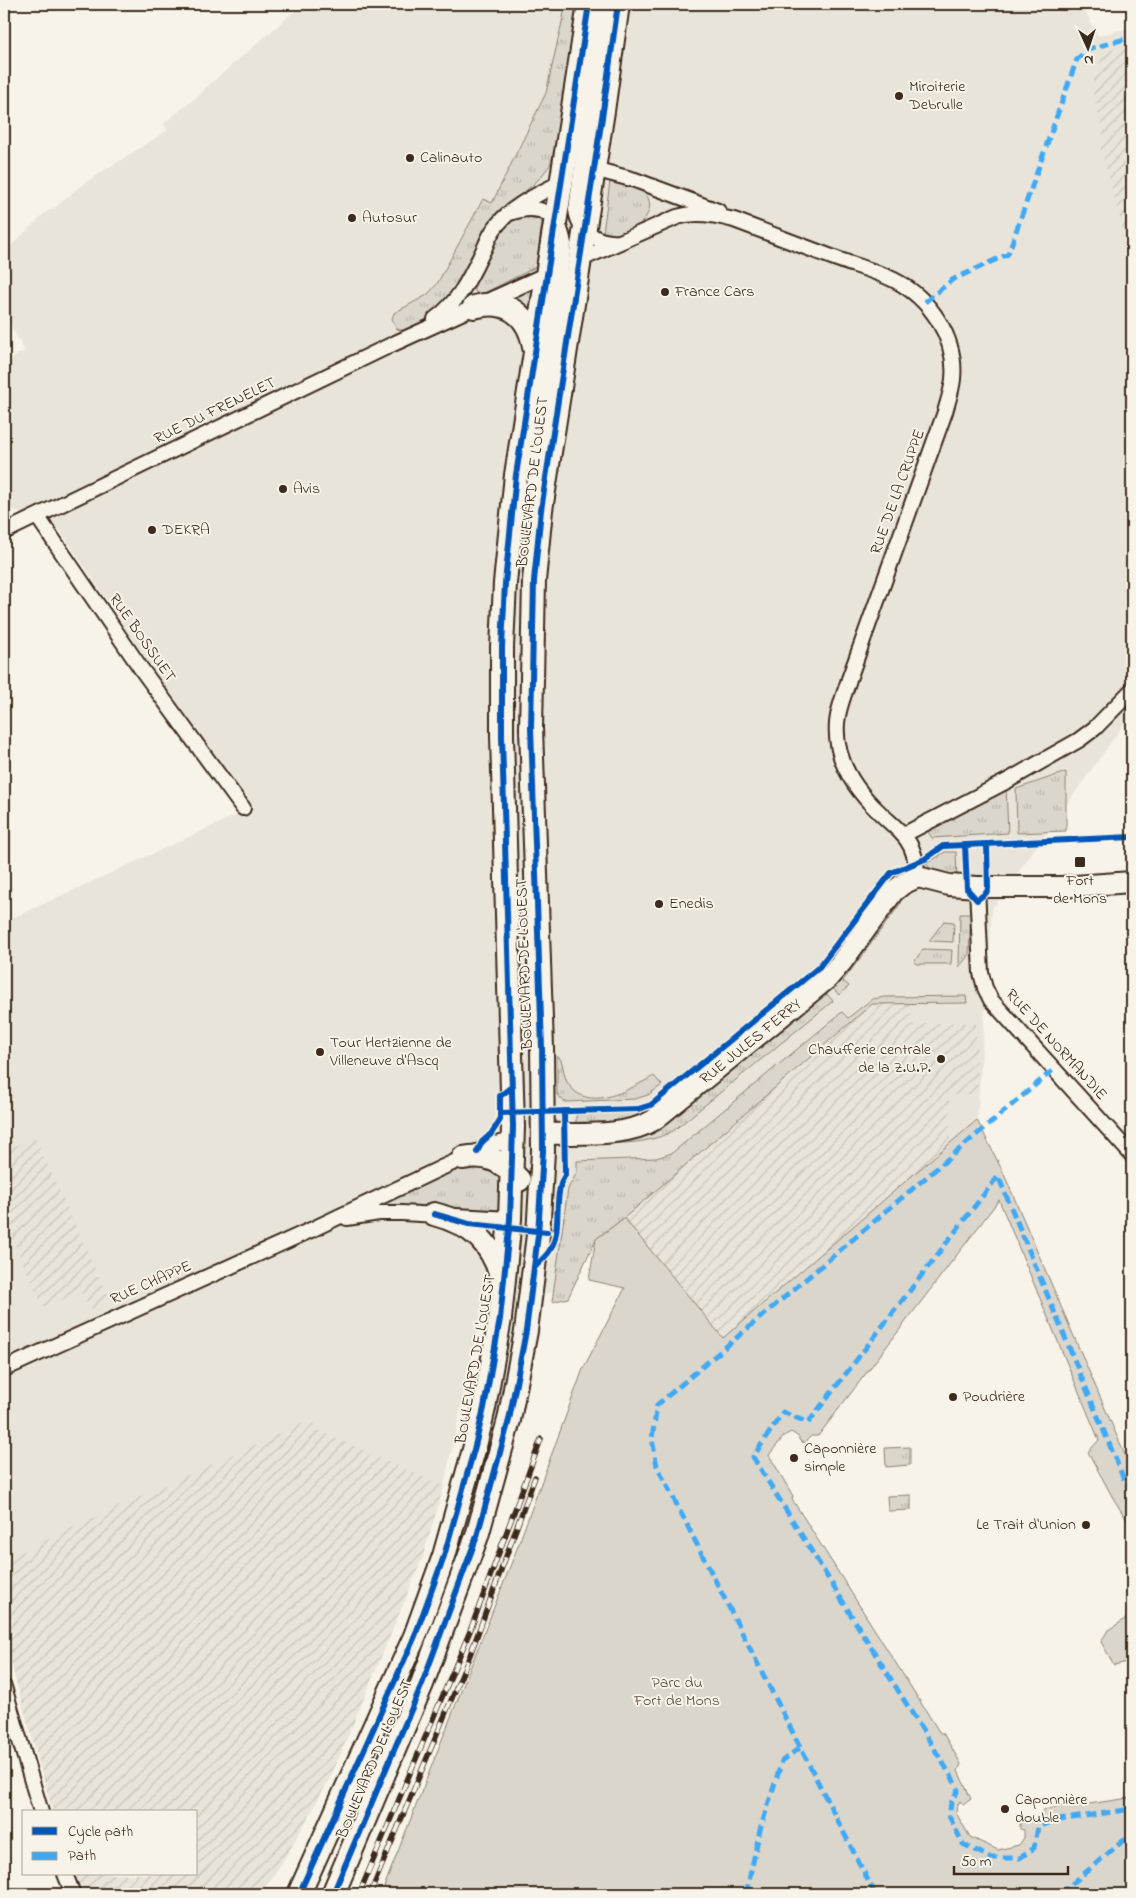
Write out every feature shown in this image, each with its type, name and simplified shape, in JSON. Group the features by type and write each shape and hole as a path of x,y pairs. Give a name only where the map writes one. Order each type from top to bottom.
{"main road":[{"name":"BOULEVARD DE L'OUEST","path":"302,1890 415,1636 444,1556 456,1518 484,1408 504,1287 525,1216 512,1172 529,1137 505,816 501,687 505,584 516,475 534,355 562,267 584,231 579,175 589,4"},
{"name":"BOULEVARD DE L'OUEST","path":"333,1894 437,1644 477,1536 494,1476 525,1216 529,1137 531,728 534,581 562,267 555,220 579,175 618,4"},
{"path":"474,307 484,304 498,304 511,309 530,330 534,355"},
{"path":"918,877 949,885 977,887 1061,887 1132,882"},
{"name":"RUE JULES FERRY","path":"529,1137 622,1131 642,1127 654,1120 828,978 894,892 903,884 918,877"},
{"path":"463,1158 476,1156 488,1158 512,1172"},
{"path":"434,1214 465,1225 484,1242 497,1265 504,1287"}],"street":[{"name":"BOULEVARD DE L'OUEST","path":"579,175 603,4"},
{"name":"RUE DE LA CRUPPE","path":"579,175 616,174 694,201 734,220 901,284 918,296 931,311 942,329 950,349 953,379 945,412 853,667 837,721 839,753 852,783 863,798 903,835 912,848 918,877"},
{"name":"RUE DU FRENELET","path":"409,336 446,311 457,299 494,229 510,212 579,175"},
{"path":"510,212 535,208 546,212 555,220"},
{"name":"RUE DE LA CRUPPE","path":"562,267 686,214 702,213 734,220"},
{"name":"RUE DE LA CRUPPE","path":"584,231 598,239 611,243 628,240"},
{"name":"RUE DU FRENELET","path":"37,516 409,336 562,267"},
{"path":"4,532 37,516"},
{"name":"RUE BOSSUET","path":"37,516 142,670 243,808"},
{"path":"903,835 1009,780 1079,740 1096,728 1132,690"},
{"name":"RUE DE NORMANDIE","path":"977,887 981,973 983,984 989,997 1027,1042 1132,1155"},
{"name":"RUE CHAPPE","path":"4,1369 313,1229 463,1158 495,1144 529,1137"},
{"name":"RUE CHAPPE","path":"313,1229 351,1216 364,1214 525,1216"},
{"path":"4,1687 40,1810"},
{"path":"66,1876 73,1894"}],"shaded area":[{"path":"303,4 1081,4 1098,36 1132,27 1132,713 992,909 977,1120 723,1338 624,1218 558,1290 481,1314 444,1486 422,1559 332,1774 279,1868 258,1894 92,1894 186,1876 198,1876 198,1810 52,1810 4,1632 4,922 254,807 158,676 59,529 13,510 4,495 4,362 25,351 4,314 4,250 12,245 45,213 56,207 80,186 168,130 163,124"},
{"path":"1132,44 1132,262 1100,145 1106,143 1091,88 1104,52"},
{"name":"Chaufferie centrale de la Z.U.P.","path":"872,1004 911,1004 911,1024 976,1022 978,1094 949,1095 950,1144 723,1338 624,1218"},
{"path":"35,1137 110,1301 92,1309 88,1307 81,1292 43,1307 15,1245 4,1249 4,1151"},
{"path":"312,1419 315,1429 444,1486 422,1559 332,1774 279,1868 258,1894 92,1894 73,1882 72,1876 198,1876 198,1810 52,1810 4,1632 4,1561 71,1528"}],"green space":[{"path":"566,4 577,4 570,59 550,165 540,178 492,221 454,294 441,310 404,331 397,329 392,319 394,313 427,295 437,284 483,199 492,203 546,93"},
{"path":"610,182 637,188 646,195 650,203 643,221 635,229 625,234 614,235 603,232"},
{"path":"522,216 540,219 542,223 536,267 482,294 476,293 472,285 499,230 505,223"},
{"path":"529,286 532,289 529,313 511,300 512,295"},
{"path":"1066,772 1066,831 1017,833 1016,789"},
{"path":"1006,786 1008,833 932,838 926,828"},
{"path":"945,852 956,852 957,880 941,877 926,864"},
{"path":"897,900 901,903 843,981 849,986 839,995 831,986"},
{"path":"960,914 971,914 969,955 959,967"},
{"path":"944,921 954,922 953,942 929,941"},
{"path":"923,949 952,950 951,964 916,964 914,962"},
{"path":"824,991 833,1001 673,1131 662,1136 640,1141 582,1144 582,1140 635,1138"},
{"path":"966,996 967,1003 872,1004 624,1218 596,1239 568,1298 552,1302 568,1189 577,1172 577,1161 656,1158 672,1153 842,1012 848,1018 872,999 885,997"},
{"path":"557,1057 561,1060 565,1078 569,1085 578,1093 588,1098 611,1096 623,1092 654,1076 662,1085 648,1095 635,1099 565,1102 557,1095"},
{"path":"657,1104 660,1107 637,1121 576,1126 576,1115 641,1112 649,1110"},
{"name":"Parc du Fort de Mons","path":"977,1120 1003,1172 1132,1471 1132,1528 1088,1452 1099,1440 999,1200 818,1436 811,1436 804,1443 791,1432 785,1435 769,1455 793,1496 792,1499 961,1764 958,1771 971,1799 963,1805 960,1801 956,1813 970,1837 998,1850 1019,1845 1024,1838 1024,1830 1020,1829 1020,1823 1039,1819 1043,1810 1074,1804 1075,1806 1129,1798 1132,1796 1132,1894 399,1894 384,1887 515,1554 583,1369 625,1288 589,1280 596,1239 624,1218 723,1338"},
{"path":"477,1161 500,1173 499,1213 374,1208 370,1206 462,1164"},
{"path":"910,1447 910,1465 886,1467 885,1448"},
{"path":"911,1495 911,1510 888,1511 887,1496"},
{"path":"1129,1617 1132,1620 1132,1661 1114,1665 1101,1642 1108,1630"}],"railway":[{"path":"359,1894 470,1631 541,1439"},
{"path":"370,1894 470,1655 535,1477"}],"marked path":[{"path":"925,302 952,280 1008,254 1077,59 1089,49 1132,37"},
{"path":"875,1894 657,1466 652,1439 657,1405 1053,1070"},
{"path":"1132,1492 1125,1482 998,1176 808,1423 783,1412 753,1457 953,1779 958,1790 951,1803 949,1816 963,1844 991,1858 1020,1858 1034,1848 1038,1827 1052,1821 1132,1809"},
{"path":"746,1894 760,1830 782,1761 801,1747"},
{"path":"1060,1894 1124,1840 1132,1837"}],"cycle path":[{"path":"299,1894 415,1636 444,1556 484,1408 500,1319 510,1219 513,1127 502,736 502,647 505,583 516,475 589,4"},
{"path":"333,1894 422,1684 477,1536 509,1420 526,1331 538,1235 543,1151 542,1048 531,728 534,581 541,510 618,4"},
{"path":"500,1113 638,1109 651,1105 819,967 891,873 925,859 943,846 1132,837"},
{"path":"965,845 967,889 977,900 988,889 987,844"},
{"path":"477,1152 482,1142 491,1134 500,1120 500,1096 513,1086"},
{"path":"534,1268 547,1255 554,1242 556,1233 559,1193 565,1175 564,1111"},
{"path":"434,1214 469,1224 547,1232"}],"place":[{"name":"Miroiterie Debrulle","path":"899,96"},
{"name":"Calinauto","path":"410,158"},
{"name":"Autosur","path":"352,218"},
{"name":"France Cars","path":"665,292"},
{"name":"Avis","path":"283,489"},
{"name":"DEKRA","path":"152,530"},
{"name":"Fort de Mons","path":"1080,862"},
{"name":"Enedis","path":"659,904"},
{"name":"Tour Hertzienne de Villeneuve d'Ascq","path":"320,1052"},
{"name":"Chaufferie centrale de la Z.U.P.","path":"941,1059"},
{"name":"Poudrière","path":"953,1397"},
{"name":"Caponnière simple","path":"794,1458"},
{"name":"Le Trait d'Union","path":"1086,1525"},
{"name":"Caponnière double","path":"1005,1809"}]}
